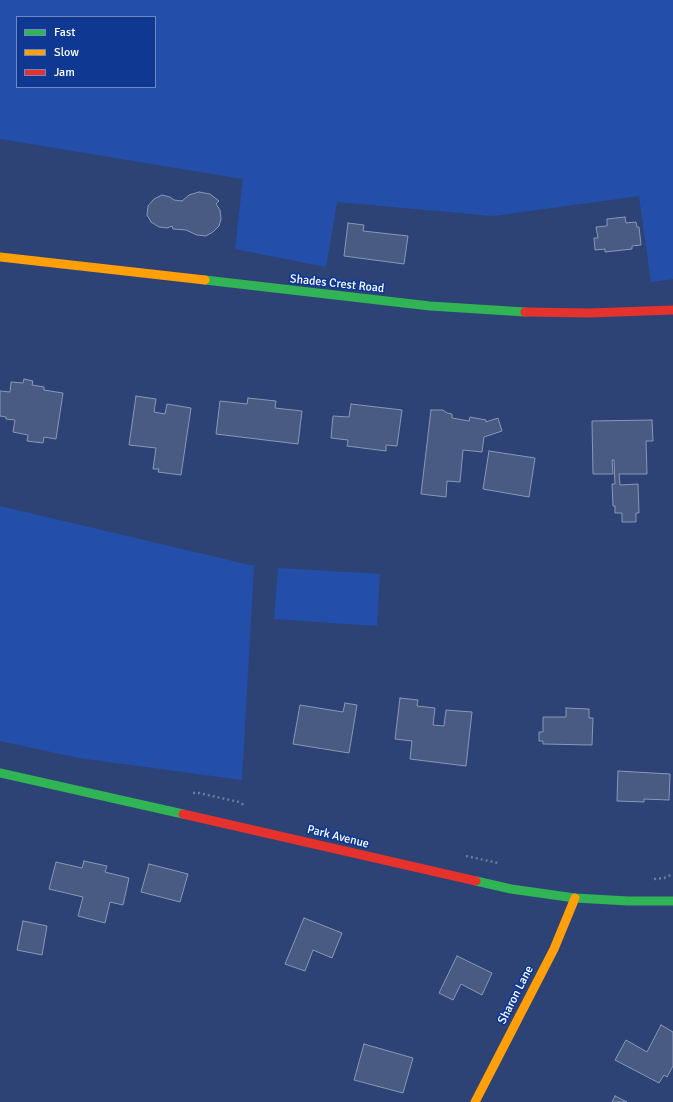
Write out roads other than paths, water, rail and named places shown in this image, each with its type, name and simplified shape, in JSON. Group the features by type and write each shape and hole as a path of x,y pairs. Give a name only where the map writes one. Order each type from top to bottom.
{"street":[{"name":"Shades Crest Road","path":"0,257 430,306 549,313 673,310"},
{"name":"Park Avenue","path":"0,773 244,826 387,861 496,885 575,898 628,901 673,901"},
{"name":"Sharon Lane","path":"476,1102 554,949 575,898"}]}
